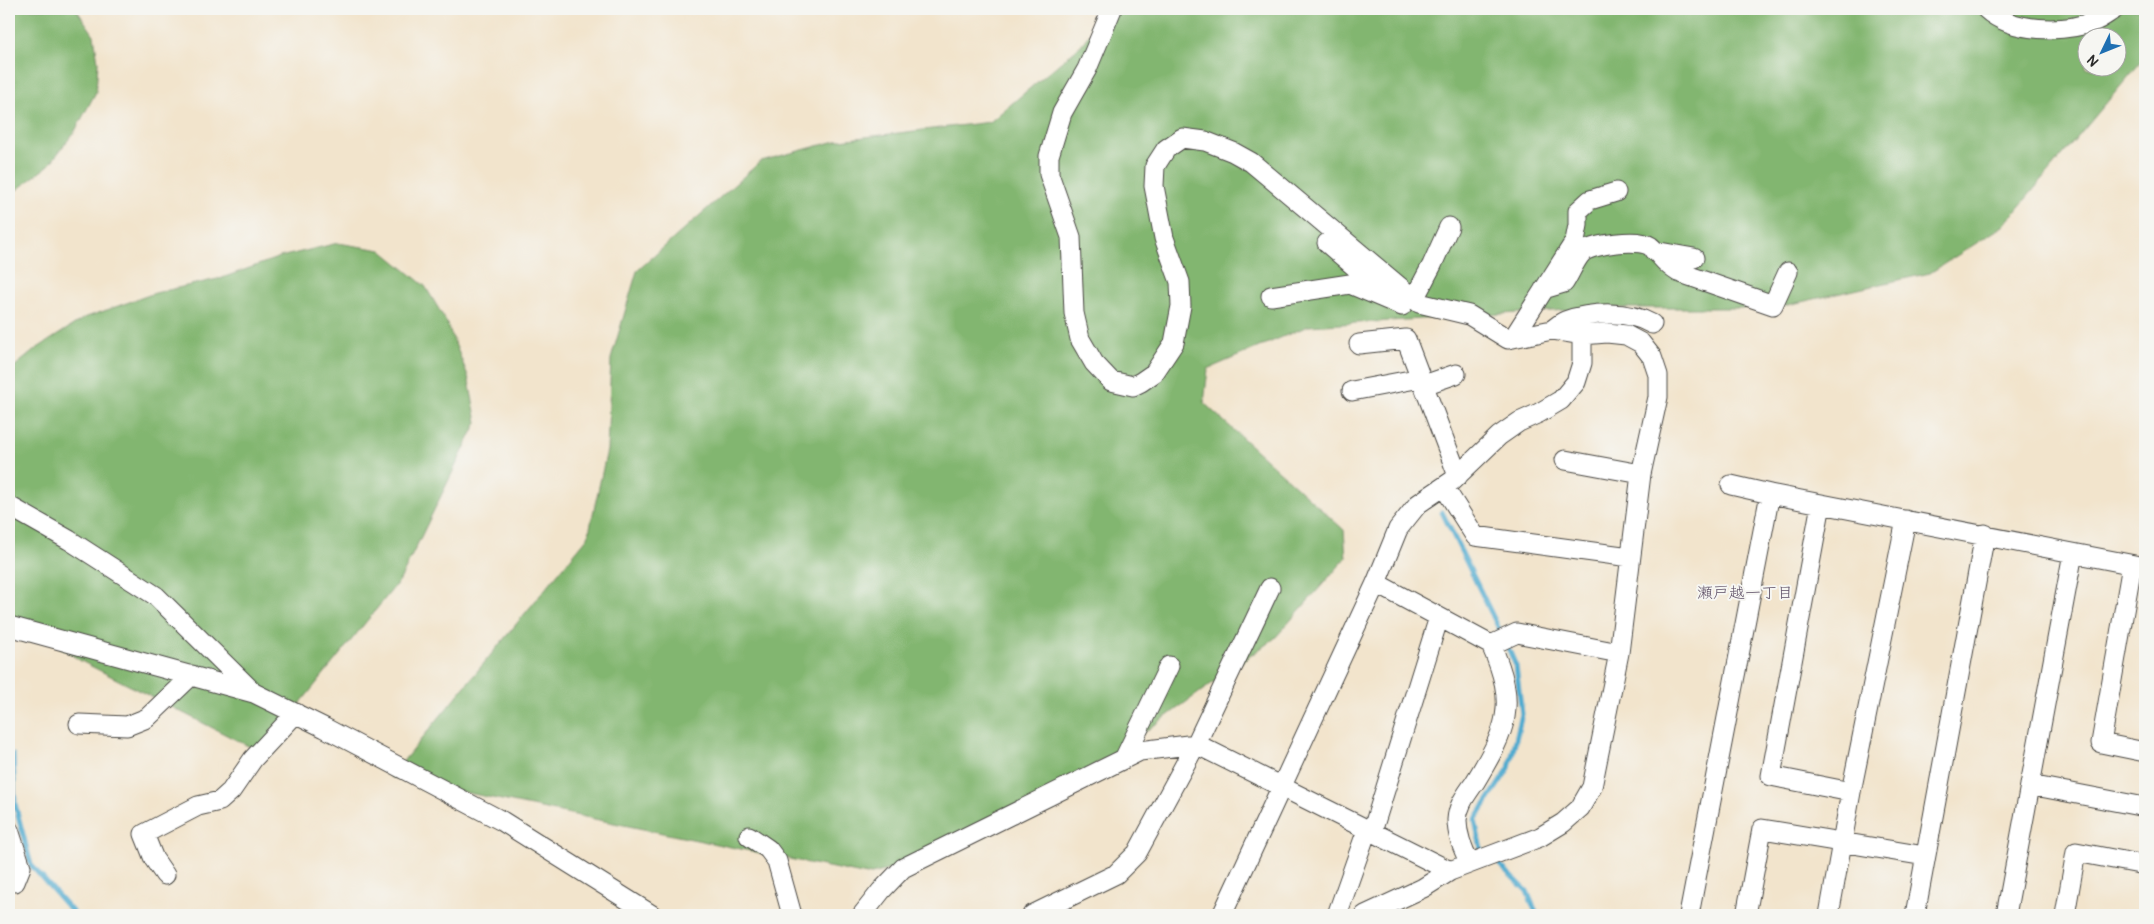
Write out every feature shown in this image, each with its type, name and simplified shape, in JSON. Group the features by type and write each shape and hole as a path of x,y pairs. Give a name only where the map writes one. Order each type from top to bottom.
{"street":[{"path":"1112,9 1087,70 1062,113 1049,156 1050,174 1071,237 1074,313 1080,339 1094,363 1111,381 1133,386 1141,382 1154,373 1174,343 1181,306 1180,282 1164,238 1154,186 1155,166 1166,149 1182,138 1205,141 1234,152 1251,162 1412,302"},
{"path":"1986,9 1993,15 2016,25 2053,30 2095,21 2115,9"},
{"path":"1513,338 1575,242 1578,211 1590,200 1616,192"},
{"path":"1412,302 1432,265 1449,227"},
{"path":"1544,289 1564,283 1582,254 1589,249 1619,243 1638,242 1649,246 1666,265 1678,272 1773,305 1788,272"},
{"path":"1327,243 1358,272 1412,302"},
{"path":"1654,251 1694,258"},
{"path":"1271,296 1350,284 1412,302 1469,315 1508,340 1552,330 1582,335 1607,333 1626,335 1641,343 1652,357 1658,375 1658,397 1641,474 1619,653 1592,787 1580,808 1563,823 1540,837 1450,871 1422,888 1364,915"},
{"path":"1552,330 1563,321 1596,315 1640,317 1652,324"},
{"path":"1222,915 1376,583 1398,529 1418,504 1451,482 1499,436 1519,422 1561,400 1576,382 1582,363 1582,335"},
{"path":"1359,344 1406,338 1422,382 1451,482 1475,536 1630,557"},
{"path":"1352,391 1422,382 1456,374"},
{"path":"1564,460 1641,474"},
{"path":"1731,485 1821,504 1985,534 2138,566 2101,743 2145,752"},
{"path":"1690,915 1770,494"},
{"path":"1821,504 1771,776 1851,792"},
{"path":"9,506 69,540 156,596 254,692"},
{"path":"1829,915 1851,792 1906,520"},
{"path":"1915,915 1985,534"},
{"path":"2006,915 2073,553"},
{"path":"1376,583 1492,645 1505,680 1505,720 1498,743 1461,803 1457,819 1458,836 1470,864"},
{"path":"1032,915 1116,874 1137,853 1196,744 1270,588"},
{"path":"1337,915 1369,831 1439,617"},
{"path":"9,626 254,692 502,821 652,915"},
{"path":"1492,645 1515,634 1619,653"},
{"path":"1124,759 1169,666"},
{"path":"79,724 127,726 147,718 192,675"},
{"path":"165,875 154,859 144,834 198,806 220,801 231,790 253,759 296,713"},
{"path":"862,915 903,868 1140,751 1196,744 1450,871"},
{"path":"2030,785 2145,807"},
{"path":"9,830 21,867 11,885"},
{"path":"1746,915 1762,830 1925,856"},
{"path":"750,836 768,849 777,861 792,915"},
{"path":"2065,915 2076,852 2145,865"}],"green space":[{"path":"9,9 76,9 94,35 98,62 96,92 75,131 49,165 9,196"},
{"path":"1109,9 2145,9 2145,57 2003,226 1930,273 1774,308 1600,308 1308,326 1208,369 1204,403 1344,530 1346,558 1275,638 1124,747 939,858 867,875 390,777 588,537 607,450 611,359 637,271 761,161 840,140 990,122 1081,45"},
{"path":"338,243 381,250 425,286 446,321 468,376 477,422 400,580 294,711 258,751 81,661 9,613 9,371 36,349 84,318 155,293 222,278 280,257"}],"waterway":[{"path":"1442,512 1502,635"},
{"path":"1481,849 1475,820 1509,768 1522,714 1516,666 1506,643"},
{"path":"13,755 15,804 31,865 75,915"},
{"path":"1500,865 1527,891 1537,915"}],"district":[{"name":"瀬戸越一丁目","path":"1745,592"}]}
